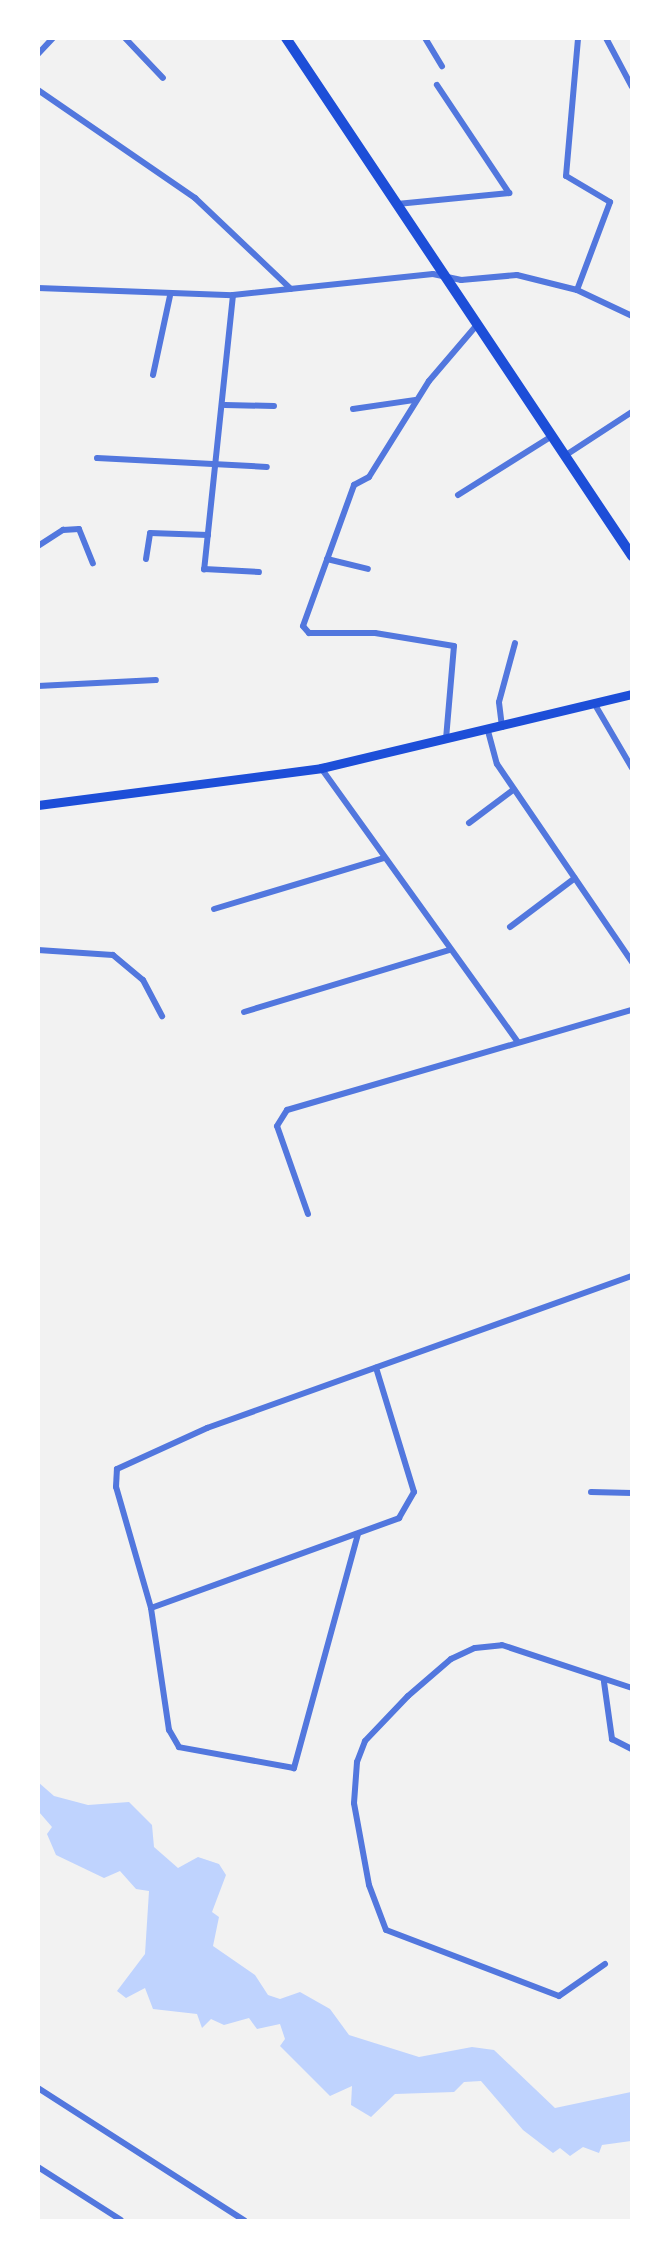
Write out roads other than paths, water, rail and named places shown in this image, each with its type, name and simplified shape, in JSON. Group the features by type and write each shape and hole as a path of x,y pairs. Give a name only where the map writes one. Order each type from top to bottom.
{"main road":[{"path":"286,38 632,556"},
{"path":"38,805 321,768 488,731 632,694"}],"street":[{"path":"38,54 53,38"},
{"path":"125,38 163,78"},
{"path":"425,38 442,66"},
{"path":"577,290 610,202 566,176 578,38"},
{"path":"606,38 632,87"},
{"path":"395,204 509,193 437,86"},
{"path":"38,90 195,198 292,289"},
{"path":"38,288 170,296 233,295 517,275 577,290 632,316"},
{"path":"233,295 225,405 214,464 204,569 259,572"},
{"path":"153,375 170,296"},
{"path":"446,739 454,646 304,631 354,485 369,477 415,400 476,326"},
{"path":"353,409 415,400"},
{"path":"225,405 274,406"},
{"path":"566,455 632,412"},
{"path":"458,495 552,436"},
{"path":"97,458 268,467"},
{"path":"38,546 62,530 79,529 93,563"},
{"path":"146,559 150,533 208,535"},
{"path":"327,559 368,569"},
{"path":"502,727 499,702 515,643"},
{"path":"38,686 156,680"},
{"path":"594,703 632,768"},
{"path":"488,731 513,790 632,962"},
{"path":"321,768 449,950 519,1042"},
{"path":"469,823 513,790"},
{"path":"215,909 384,858"},
{"path":"510,927 575,878"},
{"path":"38,950 113,955 143,980 162,1016"},
{"path":"244,1012 449,950"},
{"path":"307,1214 279,1116 632,1010"},
{"path":"358,1534 294,1768 179,1747 169,1730 151,1608 116,1487 117,1469 207,1428 632,1276"},
{"path":"151,1608 400,1518 414,1492 376,1368"},
{"path":"590,1492 632,1493"},
{"path":"605,1964 559,1996 386,1930 369,1885 354,1803 365,1741 451,1659 502,1645 561,1661 604,1682 632,1688"},
{"path":"604,1682 612,1739 632,1749"},
{"path":"39,2091 244,2221"},
{"path":"38,2167 121,2221"}],"water":[{"path":"38,1782 54,1796 88,1805 129,1802 152,1825 154,1847 178,1868 198,1857 219,1864 226,1875 212,1912 219,1917 213,1946 255,1975 268,1995 280,1999 300,1992 330,2009 349,2035 419,2057 472,2047 494,2050 555,2108 631,2092 631,2141 602,2145 599,2153 583,2147 570,2156 560,2148 553,2153 523,2130 481,2081 464,2082 454,2092 395,2094 371,2117 351,2105 352,2086 330,2096 280,2046 285,2039 280,2024 257,2029 249,2018 224,2025 211,2019 202,2028 197,2014 153,2009 145,1988 126,1998 117,1991 145,1954 149,1891 136,1889 120,1871 104,1878 56,1855 47,1834 52,1827 39,1812"}]}
